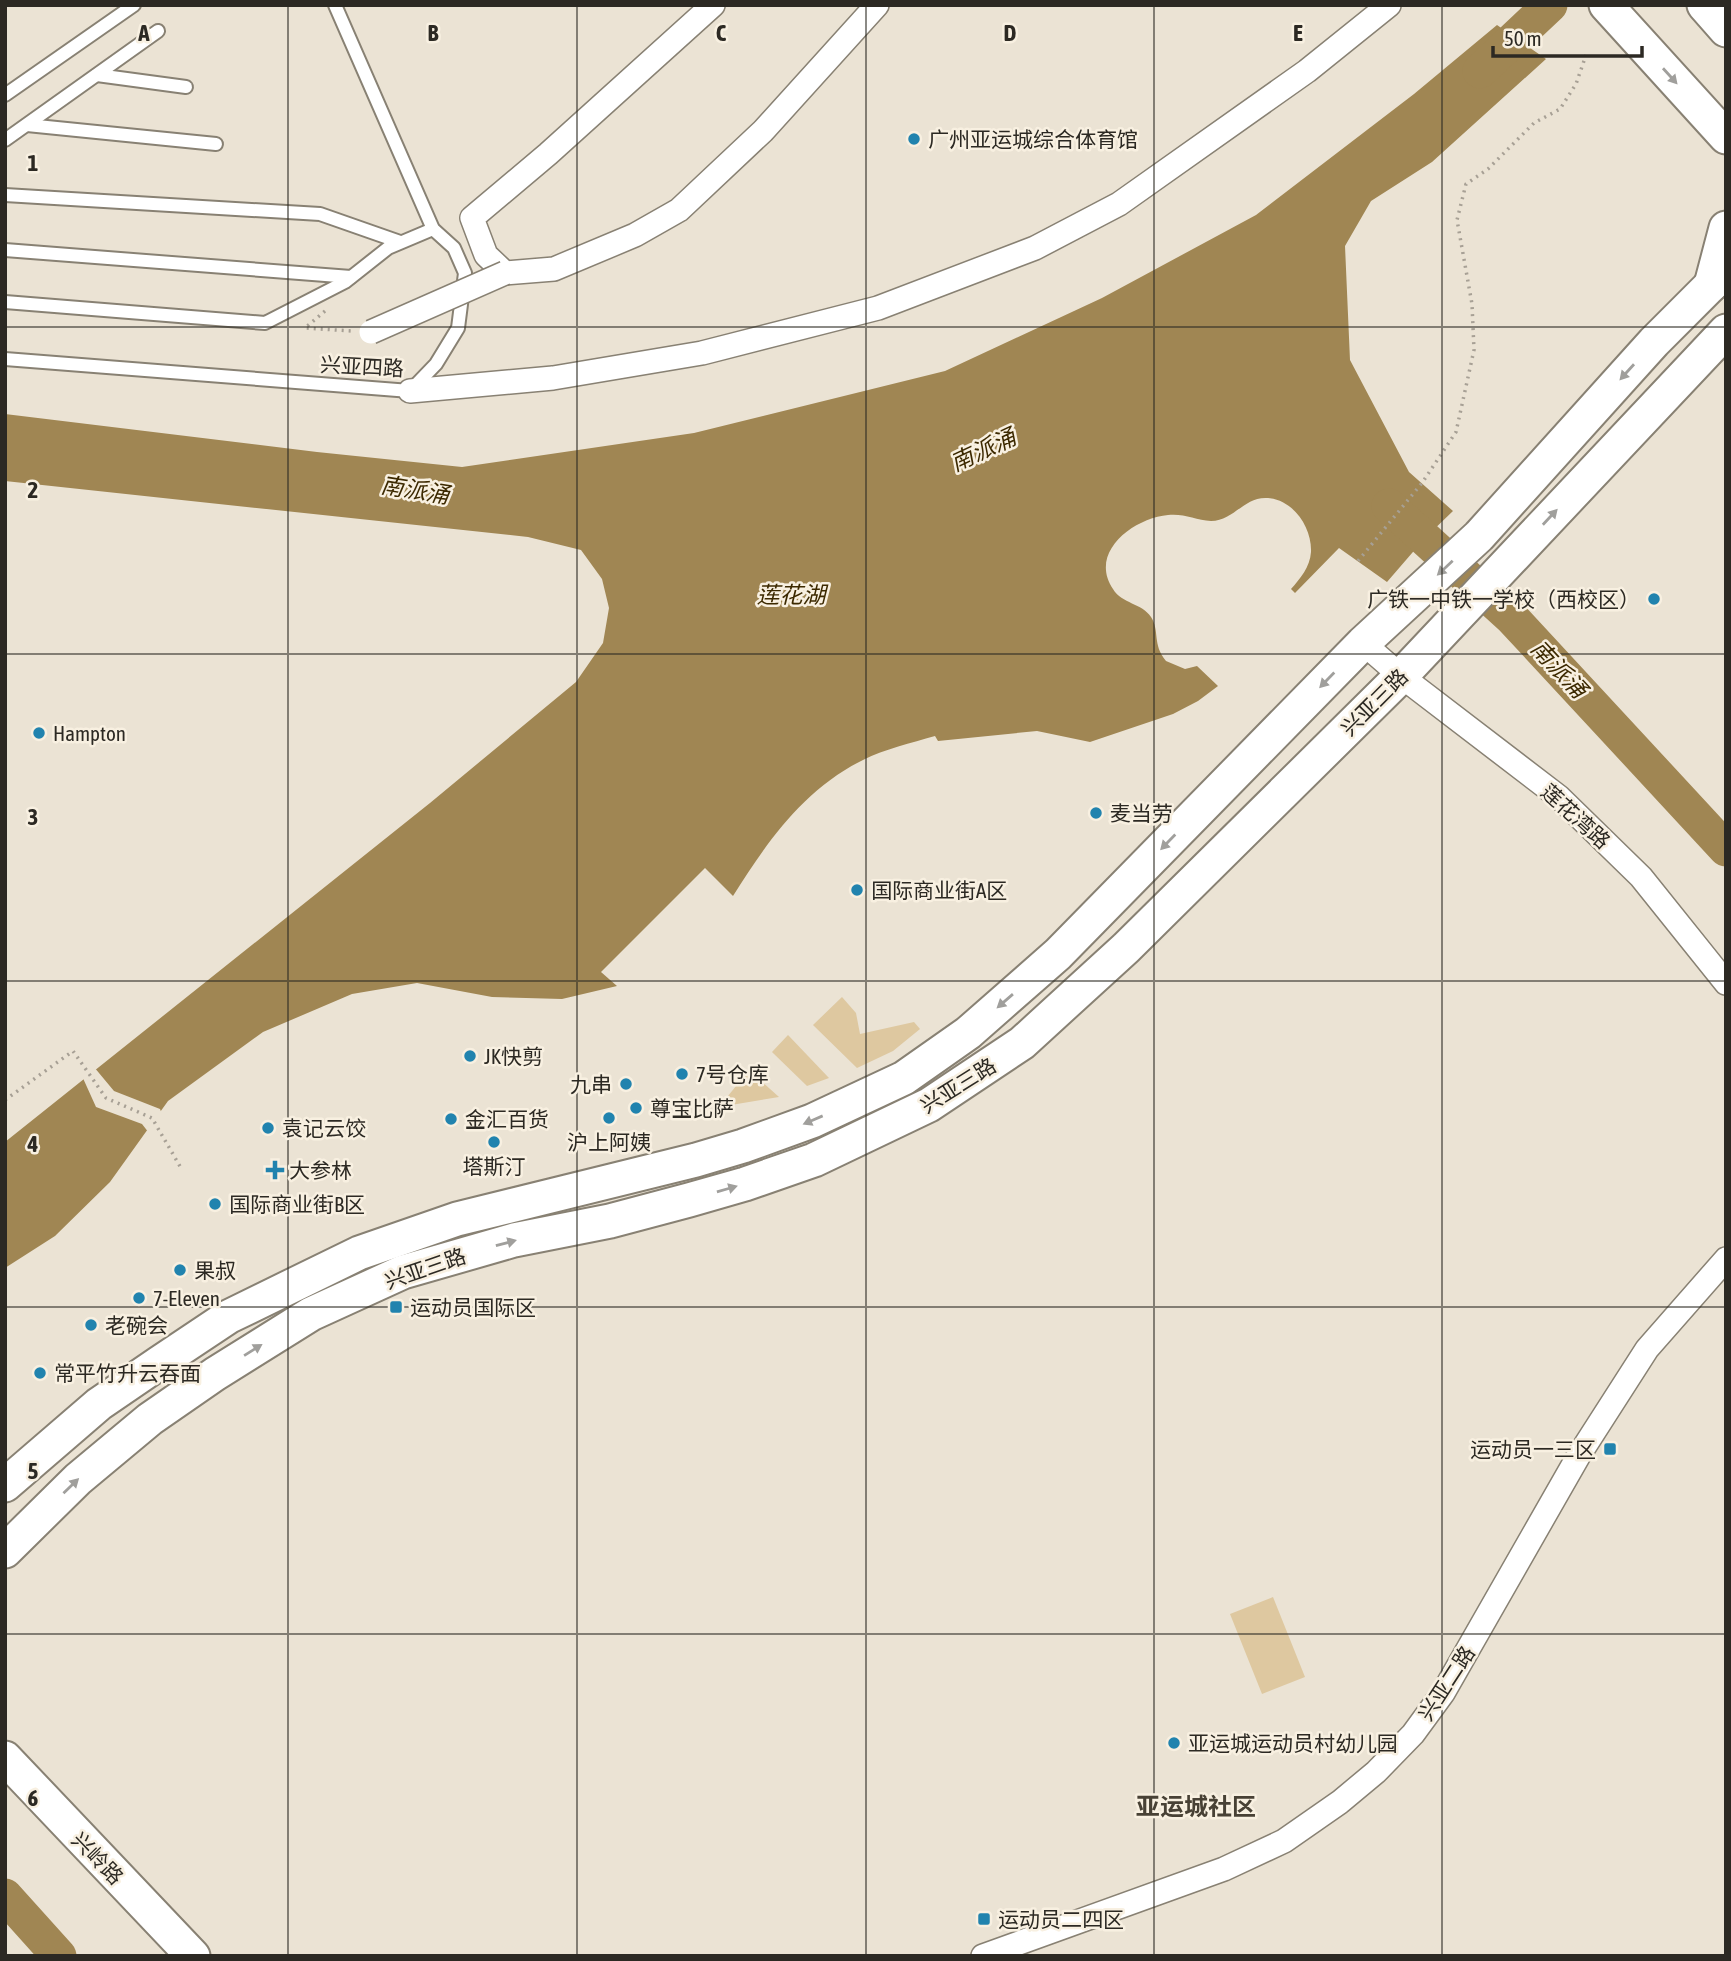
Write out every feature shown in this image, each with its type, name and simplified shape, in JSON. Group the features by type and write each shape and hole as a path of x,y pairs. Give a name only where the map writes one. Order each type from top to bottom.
{"street":[{"path":"505,273 486,255 472,218 548,154 713,5"},
{"path":"371,332 505,273 554,269 635,235 679,210 764,131 877,5"},
{"path":"410,391 553,378 702,353 878,308 1035,248 1119,204 1307,71 1389,5"},
{"path":"1606,5 1715,125 1726,163"},
{"path":"1704,5 1726,30"},
{"path":"1718,278 1726,228"},
{"name":"兴亚三路","path":"5,1485 99,1404 228,1317 359,1253 457,1219 743,1146 812,1121 904,1078 968,1033 1058,954 1363,643 1479,537 1654,342 1718,278"},
{"name":"兴亚三路","path":"5,1551 78,1479 150,1419 215,1374 311,1314 403,1272 514,1240 610,1222 745,1184 814,1160 929,1105 1012,1050 1126,948 1401,676 1726,331"},
{"path":"1654,342 1686,373 1726,345"},
{"name":"莲花湾路","path":"1363,643 1401,676 1559,797 1641,877 1726,983"},
{"name":"兴亚二路","path":"983,1956 1224,1869 1284,1841 1340,1802 1376,1772 1413,1734 1443,1693 1579,1455 1647,1349 1726,1259"},
{"path":"5,1504 30,1526"},
{"name":"兴岭路","path":"5,1758 194,1956"}],"lane":[{"path":"5,94 134,5"},
{"name":"兴亚四路","path":"5,359 410,391 436,364 458,328 466,273 454,248 433,229 335,5"},
{"path":"5,140 158,32"},
{"path":"97,75 186,87"},
{"path":"27,125 216,144"},
{"path":"5,195 320,214 400,242"},
{"path":"5,302 265,323 348,279 388,248 433,229"},
{"path":"5,250 348,279"}],"path":[{"path":"1358,561 1422,483 1456,432 1474,350 1472,304 1457,220 1466,184 1488,169 1534,123 1560,109 1576,85 1586,55"},
{"path":"348,279 339,301 305,328 371,332"},
{"path":"5,1100 73,1051 106,1098 152,1118 181,1168"}],"shaded area":[{"path":"842,997 856,1013 860,1034 914,1022 920,1029 893,1051 857,1068 813,1025"},
{"path":"788,1035 829,1078 807,1086 772,1052"},
{"path":"749,1070 779,1097 719,1107"},
{"path":"1273,1597 1305,1677 1262,1694 1230,1614"}],"water":[{"name":"莲花湖","path":"1497,25 1546,59 1432,162 1371,201 1345,246 1350,360 1409,472 1453,511 1425,538 1387,582 1339,548 1295,593 1291,589 1309,563 1311,543 1300,517 1286,504 1277,500 1260,498 1219,520 1174,515 1142,523 1118,539 1110,550 1106,562 1107,575 1117,594 1143,609 1151,617 1159,649 1166,661 1185,669 1197,666 1218,686 1198,701 1173,714 1090,742 1037,731 938,741 935,736 889,749 863,760 842,772 805,802 759,856 733,896 705,868 601,972 617,986 562,999 492,997 417,983 352,994 263,1032 168,1101 110,1182 55,1236 5,1268 5,1142 430,803 576,682 603,643 609,608 602,579 581,550 528,537 5,481 5,414 462,467 694,433 945,371 1102,298 1256,215 1414,94"}],"pier":[{"path":"94,1067 114,1091 160,1109 162,1114 149,1133 142,1124 96,1107 82,1076"}],"waterway":[{"path":"1480,71 1550,5"},
{"name":"南派涌","path":"1389,506 1512,618 1726,849"},
{"path":"5,1896 59,1956"}],"place":[{"name":"广州亚运城综合体育馆","path":"914,139"},
{"name":"广铁一中铁一学校（西校区）","path":"1654,599"},
{"name":"Hampton","path":"39,733"},
{"name":"麦当劳","path":"1096,813"},
{"name":"国际商业街A区","path":"857,890"},
{"name":"JK快剪","path":"470,1056"},
{"name":"7号仓库","path":"682,1074"},
{"name":"九串","path":"626,1084"},
{"name":"尊宝比萨","path":"636,1108"},
{"name":"沪上阿姨","path":"609,1118"},
{"name":"金汇百货","path":"451,1119"},
{"name":"袁记云饺","path":"268,1128"},
{"name":"塔斯汀","path":"494,1142"},
{"name":"大参林","path":"275,1170"},
{"name":"国际商业街B区","path":"215,1204"},
{"name":"果叔","path":"180,1270"},
{"name":"7-Eleven","path":"139,1298"},
{"name":"运动员国际区","path":"396,1307"},
{"name":"老碗会","path":"91,1325"},
{"name":"常平竹升云吞面","path":"40,1373"},
{"name":"运动员一三区","path":"1610,1449"},
{"name":"亚运城运动员村幼儿园","path":"1174,1743"},
{"name":"运动员二四区","path":"984,1919"}],"district":[{"name":"亚运城社区","path":"1196,1806"}]}
